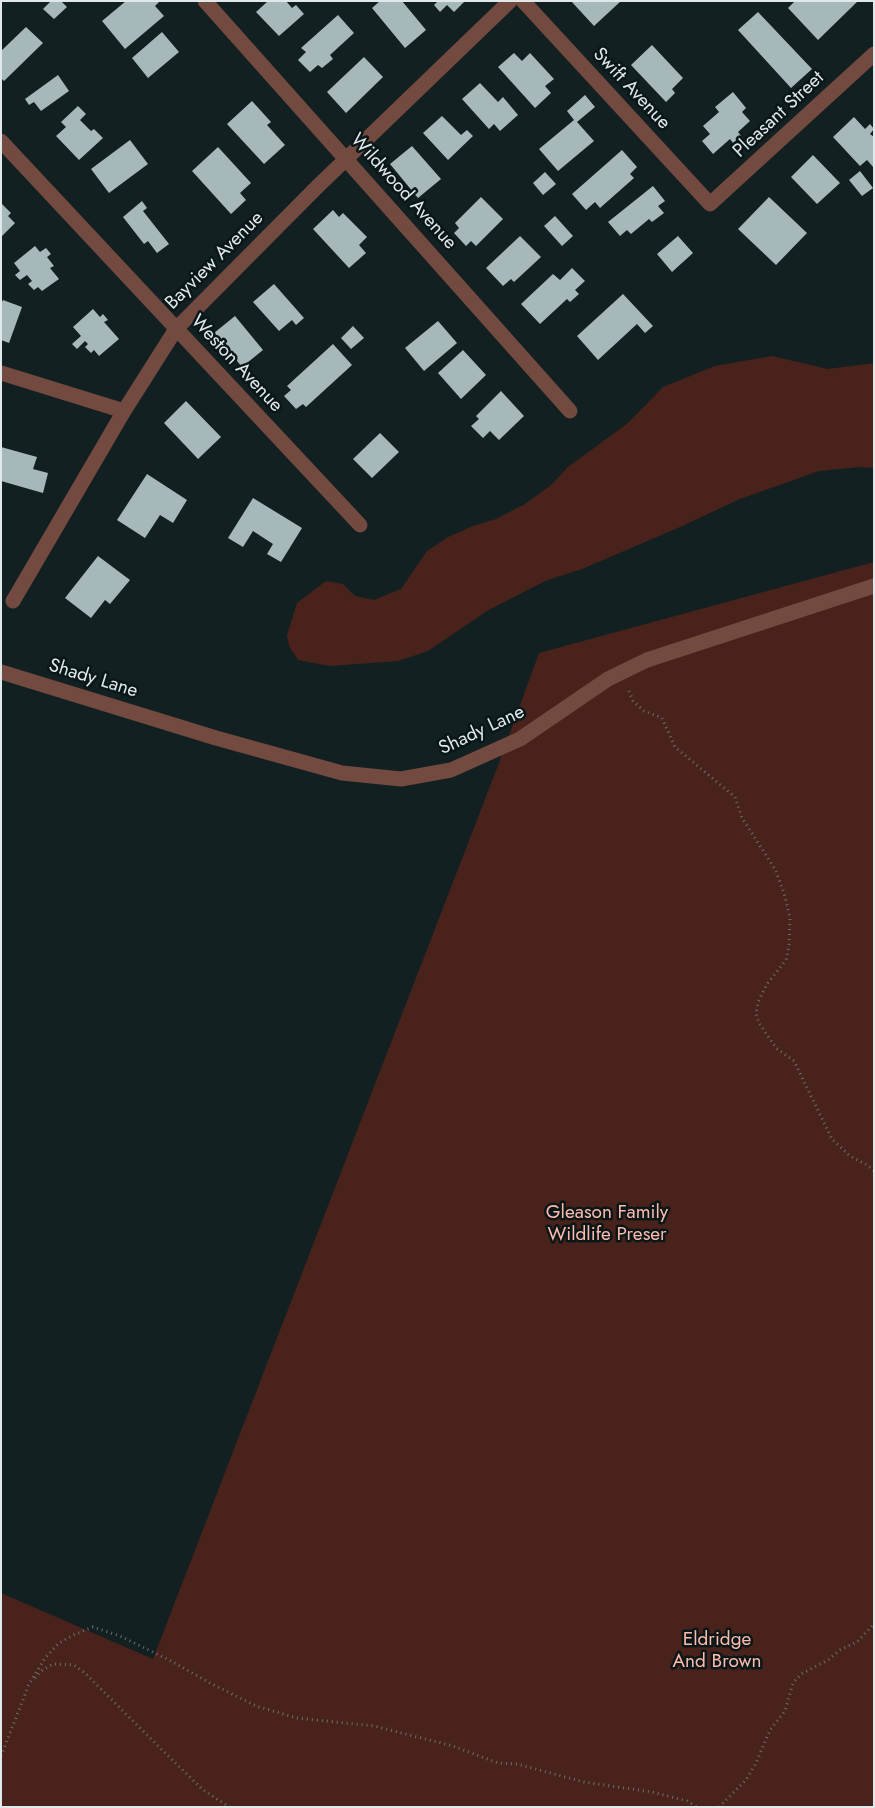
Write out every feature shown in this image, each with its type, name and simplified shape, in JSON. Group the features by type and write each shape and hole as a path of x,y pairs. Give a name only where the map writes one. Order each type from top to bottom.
{"street":[{"name":"Wildwood Avenue","path":"204,1 570,411"},
{"name":"Bayview Avenue","path":"13,600 124,411 176,329 346,159 510,1"},
{"name":"Swift Avenue","path":"523,1 710,204"},
{"name":"Pleasant Street","path":"710,204 874,54"},
{"name":"Weston Avenue","path":"1,141 360,525"},
{"path":"1,373 124,411"},
{"name":"Shady Lane","path":"1,672 216,738 342,773 401,779 451,770 520,739 608,679 647,660 874,586"}],"path":[{"path":"623,672 633,701 644,711 662,718 675,747 735,797 742,818 775,869 784,893 790,918 789,946 786,960 767,984 758,1002 756,1014 759,1023 776,1048 794,1061 832,1139 850,1156 874,1171"},
{"path":"719,1807 746,1780 751,1772 763,1750 770,1730 785,1711 793,1683 801,1674 857,1642 874,1624"},
{"path":"1,1756 28,1686 45,1658 58,1644 73,1635 93,1627 120,1636 256,1706 297,1718 374,1726 453,1746 498,1762 517,1764 584,1782 652,1792 687,1801 697,1807"},
{"path":"28,1686 41,1671 53,1664 74,1665 101,1687 147,1736 202,1789 229,1807"}],"green space":[{"path":"772,356 828,369 874,363 874,468 860,467 819,471 740,499 582,569 545,581 487,611 428,651 398,661 330,666 298,660 289,646 287,635 297,603 326,581 343,584 355,596 374,600 401,589 427,551 448,537 473,526 496,519 525,504 551,485 568,467 628,423 663,387 715,366"},
{"name":"Gleason Family Wildlife Preser","path":"874,562 874,1807 1,1807 1,1593 153,1659 499,763 539,653"}],"building":[{"path":"51,1 61,1 67,7 54,19 43,9"},
{"path":"126,1 160,1 155,6 164,16 125,49 102,21"},
{"path":"268,1 286,1 292,8 296,5 304,14 279,36 256,12"},
{"path":"380,1 402,1 426,30 405,48 372,8"},
{"path":"438,1 465,1 454,12 447,5 440,12 434,5"},
{"path":"571,1 621,1 594,26"},
{"path":"795,1 858,1 818,40 788,8"},
{"path":"758,12 812,69 791,88 738,30"},
{"path":"338,15 354,33 330,55 333,59 322,68 318,65 310,72 298,60 306,52 301,48"},
{"path":"26,27 43,43 4,81 1,78 1,51"},
{"path":"162,32 179,52 148,78 132,58"},
{"path":"652,45 683,78 672,89 675,93 666,102 631,65"},
{"path":"514,53 522,61 530,53 554,79 545,86 551,93 535,108 498,67"},
{"path":"364,57 383,77 346,113 327,92"},
{"path":"58,75 69,91 41,111 34,102 29,105 25,99"},
{"path":"480,83 498,102 503,97 518,115 500,131 494,124 489,129 462,99"},
{"path":"733,92 746,108 742,112 750,121 738,132 741,136 733,143 730,139 713,154 702,141 710,134 703,126 719,112 715,107"},
{"path":"585,95 595,107 577,122 594,141 558,171 539,149 574,120 567,111"},
{"path":"252,101 271,122 267,125 285,145 264,164 227,124"},
{"path":"78,106 86,114 80,120 91,131 94,129 103,138 79,160 56,136 66,127 61,122"},
{"path":"442,116 461,135 467,130 473,136 448,160 423,133"},
{"path":"854,117 865,129 870,124 874,129 870,134 874,137 874,168 867,160 860,166 833,137"},
{"path":"130,140 148,164 109,193 91,169"},
{"path":"412,146 441,179 418,198 390,164"},
{"path":"218,147 251,183 240,193 246,200 231,214 192,171"},
{"path":"622,150 637,167 630,174 634,178 600,208 595,202 586,210 572,194"},
{"path":"813,155 840,183 817,204 791,177"},
{"path":"860,171 873,188 862,196 849,180"},
{"path":"545,172 556,184 543,195 533,183"},
{"path":"653,186 665,201 658,206 664,213 652,222 649,219 631,234 627,230 620,236 608,222"},
{"path":"481,197 503,219 476,246 471,241 466,246 454,233 459,228 455,223"},
{"path":"769,197 807,233 776,265 738,229"},
{"path":"142,201 147,208 143,211 169,244 157,253 148,241 144,244 123,217"},
{"path":"1,203 11,213 8,216 15,223 1,237"},
{"path":"333,210 339,217 343,213 367,237 359,245 366,253 349,268 313,229"},
{"path":"555,216 573,236 562,246 544,226"},
{"path":"520,236 541,257 514,282 511,279 503,286 486,268"},
{"path":"678,236 693,253 672,272 657,254"},
{"path":"35,246 40,252 46,248 51,254 47,257 54,266 50,268 59,279 42,291 38,287 34,290 28,284 32,281 27,275 20,280 15,275 20,271 14,263"},
{"path":"572,268 585,281 575,290 579,294 570,302 567,299 540,324 521,304 553,274 560,280"},
{"path":"274,284 304,318 296,325 292,320 279,331 253,302"},
{"path":"623,294 653,326 645,333 637,324 598,360 577,336"},
{"path":"3,300 22,307 9,343 1,340 1,304"},
{"path":"93,309 100,317 103,314 108,320 104,322 119,339 99,356 94,350 91,353 85,347 88,344 85,341 77,349 72,344 81,336 73,327"},
{"path":"235,316 263,350 242,367 214,333"},
{"path":"438,321 457,343 424,371 405,348"},
{"path":"353,326 364,338 351,349 341,338"},
{"path":"333,344 352,365 306,407 303,404 296,409 284,396 291,390 287,386"},
{"path":"463,350 486,375 461,399 438,373"},
{"path":"501,391 524,416 499,440 490,431 483,438 471,426 479,419 476,416"},
{"path":"186,401 221,437 198,459 164,423"},
{"path":"380,433 399,452 372,478 353,459"},
{"path":"1,447 37,457 33,469 48,473 43,493 1,481"},
{"path":"147,474 187,500 173,523 160,515 145,538 117,520"},
{"path":"253,498 302,528 281,562 267,554 273,544 253,531 243,547 228,538"},
{"path":"98,556 130,580 110,604 105,600 91,618 65,598"}],"park label":[{"name":"Eldridge And Brown","path":"717,1651"}]}
